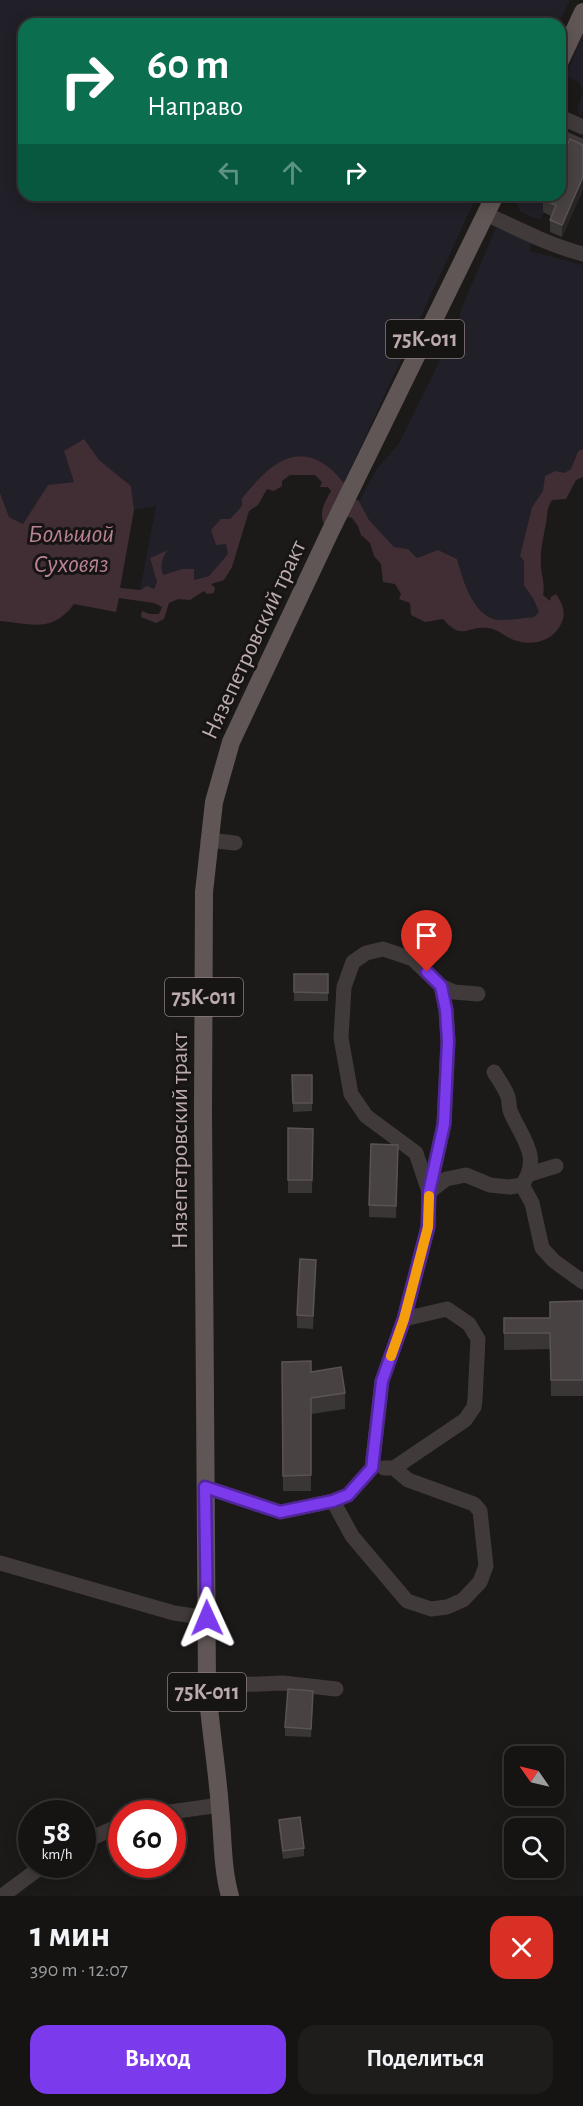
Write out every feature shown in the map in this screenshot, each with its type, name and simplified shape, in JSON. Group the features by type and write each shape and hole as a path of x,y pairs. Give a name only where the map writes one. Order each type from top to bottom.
{"main road":[{"path":"566,48 583,12"},
{"name":"Нязепетровский тракт","path":"230,1896 226,1880 207,1686 204,903 208,840 214,802 231,742 330,532 492,201"}],"lane":[{"path":"566,120 583,127"},
{"path":"566,140 583,147"},
{"path":"486,214 554,245 583,254"},
{"path":"208,840 235,843"},
{"path":"429,1192 416,1153 366,1116 351,1094 341,1038 344,987 352,962 366,953 383,949 413,959 441,986 454,992 478,994"},
{"path":"205,1487 280,1512 333,1501 348,1495 372,1468 382,1381 404,1319 428,1227 429,1192 444,1124 448,1041 446,1010 441,986"},
{"path":"494,1072 508,1097 511,1115 526,1140 531,1157 526,1180 542,1248 554,1262 583,1282"},
{"path":"429,1192 446,1179 466,1175 490,1185 510,1187 556,1166"},
{"path":"372,1468 394,1468 465,1420 474,1407 478,1339 469,1324 447,1309 404,1319"},
{"path":"333,1501 352,1536 407,1600 431,1608 447,1607 463,1600 480,1582 486,1566 480,1511 474,1504 408,1480 394,1468"},
{"path":"0,1563 174,1613 207,1618"},
{"path":"207,1686 283,1683 336,1689"},
{"path":"186,1810 220,1805"},
{"path":"2,1896 26,1878"}],"shaded area":[{"path":"0,0 570,0 561,18 18,18 18,201 474,201 344,483 329,468 314,459 302,456 279,463 250,488 242,498 242,506 230,519 221,519 228,554 209,576 194,580 194,569 182,569 163,575 163,557 167,552 150,558 157,582 154,589 140,590 156,506 134,510 131,486 99,460 84,439 74,482 48,485 23,524 9,517 0,493"},
{"path":"583,34 583,92 579,83 566,75"},
{"path":"583,92 583,111 580,117 577,109"},
{"path":"515,201 548,201 540,220 521,212"},
{"path":"496,228 532,242 529,251 583,265 583,449 577,451 571,469 545,477 544,491 532,507 520,556 524,561 524,586 539,612 534,617 505,620 487,615 474,603 457,559 438,550 417,558 408,549 394,547 369,520 359,501 378,467 398,445 449,342 459,349 460,312"}],"water":[{"name":"Большой Суховяз","path":"84,439 99,460 131,486 134,510 120,588 140,590 147,586 154,589 157,582 150,558 168,550 162,561 163,575 182,569 194,569 194,580 209,576 228,554 226,544 216,545 211,530 221,519 230,519 242,506 242,498 269,470 279,462 302,456 314,459 334,472 344,483 341,492 359,501 369,520 394,547 408,549 417,558 438,550 457,559 466,587 476,606 491,618 501,620 534,617 539,612 524,586 524,561 520,556 532,507 543,491 545,476 556,471 564,473 571,469 578,451 583,449 583,477 576,480 566,499 552,500 548,509 541,550 543,595 550,601 551,597 556,594 563,608 563,620 551,636 531,643 516,641 491,629 455,630 443,619 425,622 411,615 410,603 399,599 401,594 395,584 383,582 381,564 374,556 370,543 361,535 352,518 333,513 324,525 323,508 331,491 328,487 320,487 322,482 315,475 290,475 282,481 282,486 274,491 267,489 258,505 249,511 232,567 224,580 211,584 215,588 214,593 207,594 204,591 190,600 178,599 169,603 164,619 156,623 141,617 142,611 159,614 162,607 154,603 119,598 116,612 74,604 66,613 50,623 32,625 0,621 0,493 9,517 23,524 48,485 74,482 64,451"}],"building":[{"path":"570,139 583,145 583,177 562,225 550,220 556,205 546,201 566,201 566,149"},
{"path":"294,974 328,974 328,993 294,992"},
{"path":"292,1075 312,1075 312,1103 293,1103"},
{"path":"288,1128 313,1129 312,1180 288,1180"},
{"path":"371,1144 398,1145 396,1206 369,1205"},
{"path":"300,1259 316,1260 313,1316 297,1315"},
{"path":"583,1301 583,1380 551,1380 550,1333 504,1333 504,1318 550,1318 550,1302"},
{"path":"311,1361 311,1372 341,1367 345,1393 311,1398 311,1475 283,1476 282,1362"},
{"path":"288,1689 313,1691 311,1729 285,1727"},
{"path":"300,1817 304,1848 283,1851 279,1820"}],"slow traffic":[{"path":"391,1356 404,1319 428,1227 429,1196"}],"route":[{"path":"207,1618 205,1487 280,1512 333,1501 348,1495 372,1468 382,1381 404,1319 428,1227 429,1192 444,1124 448,1041 446,1010 441,986 427,972"}]}
